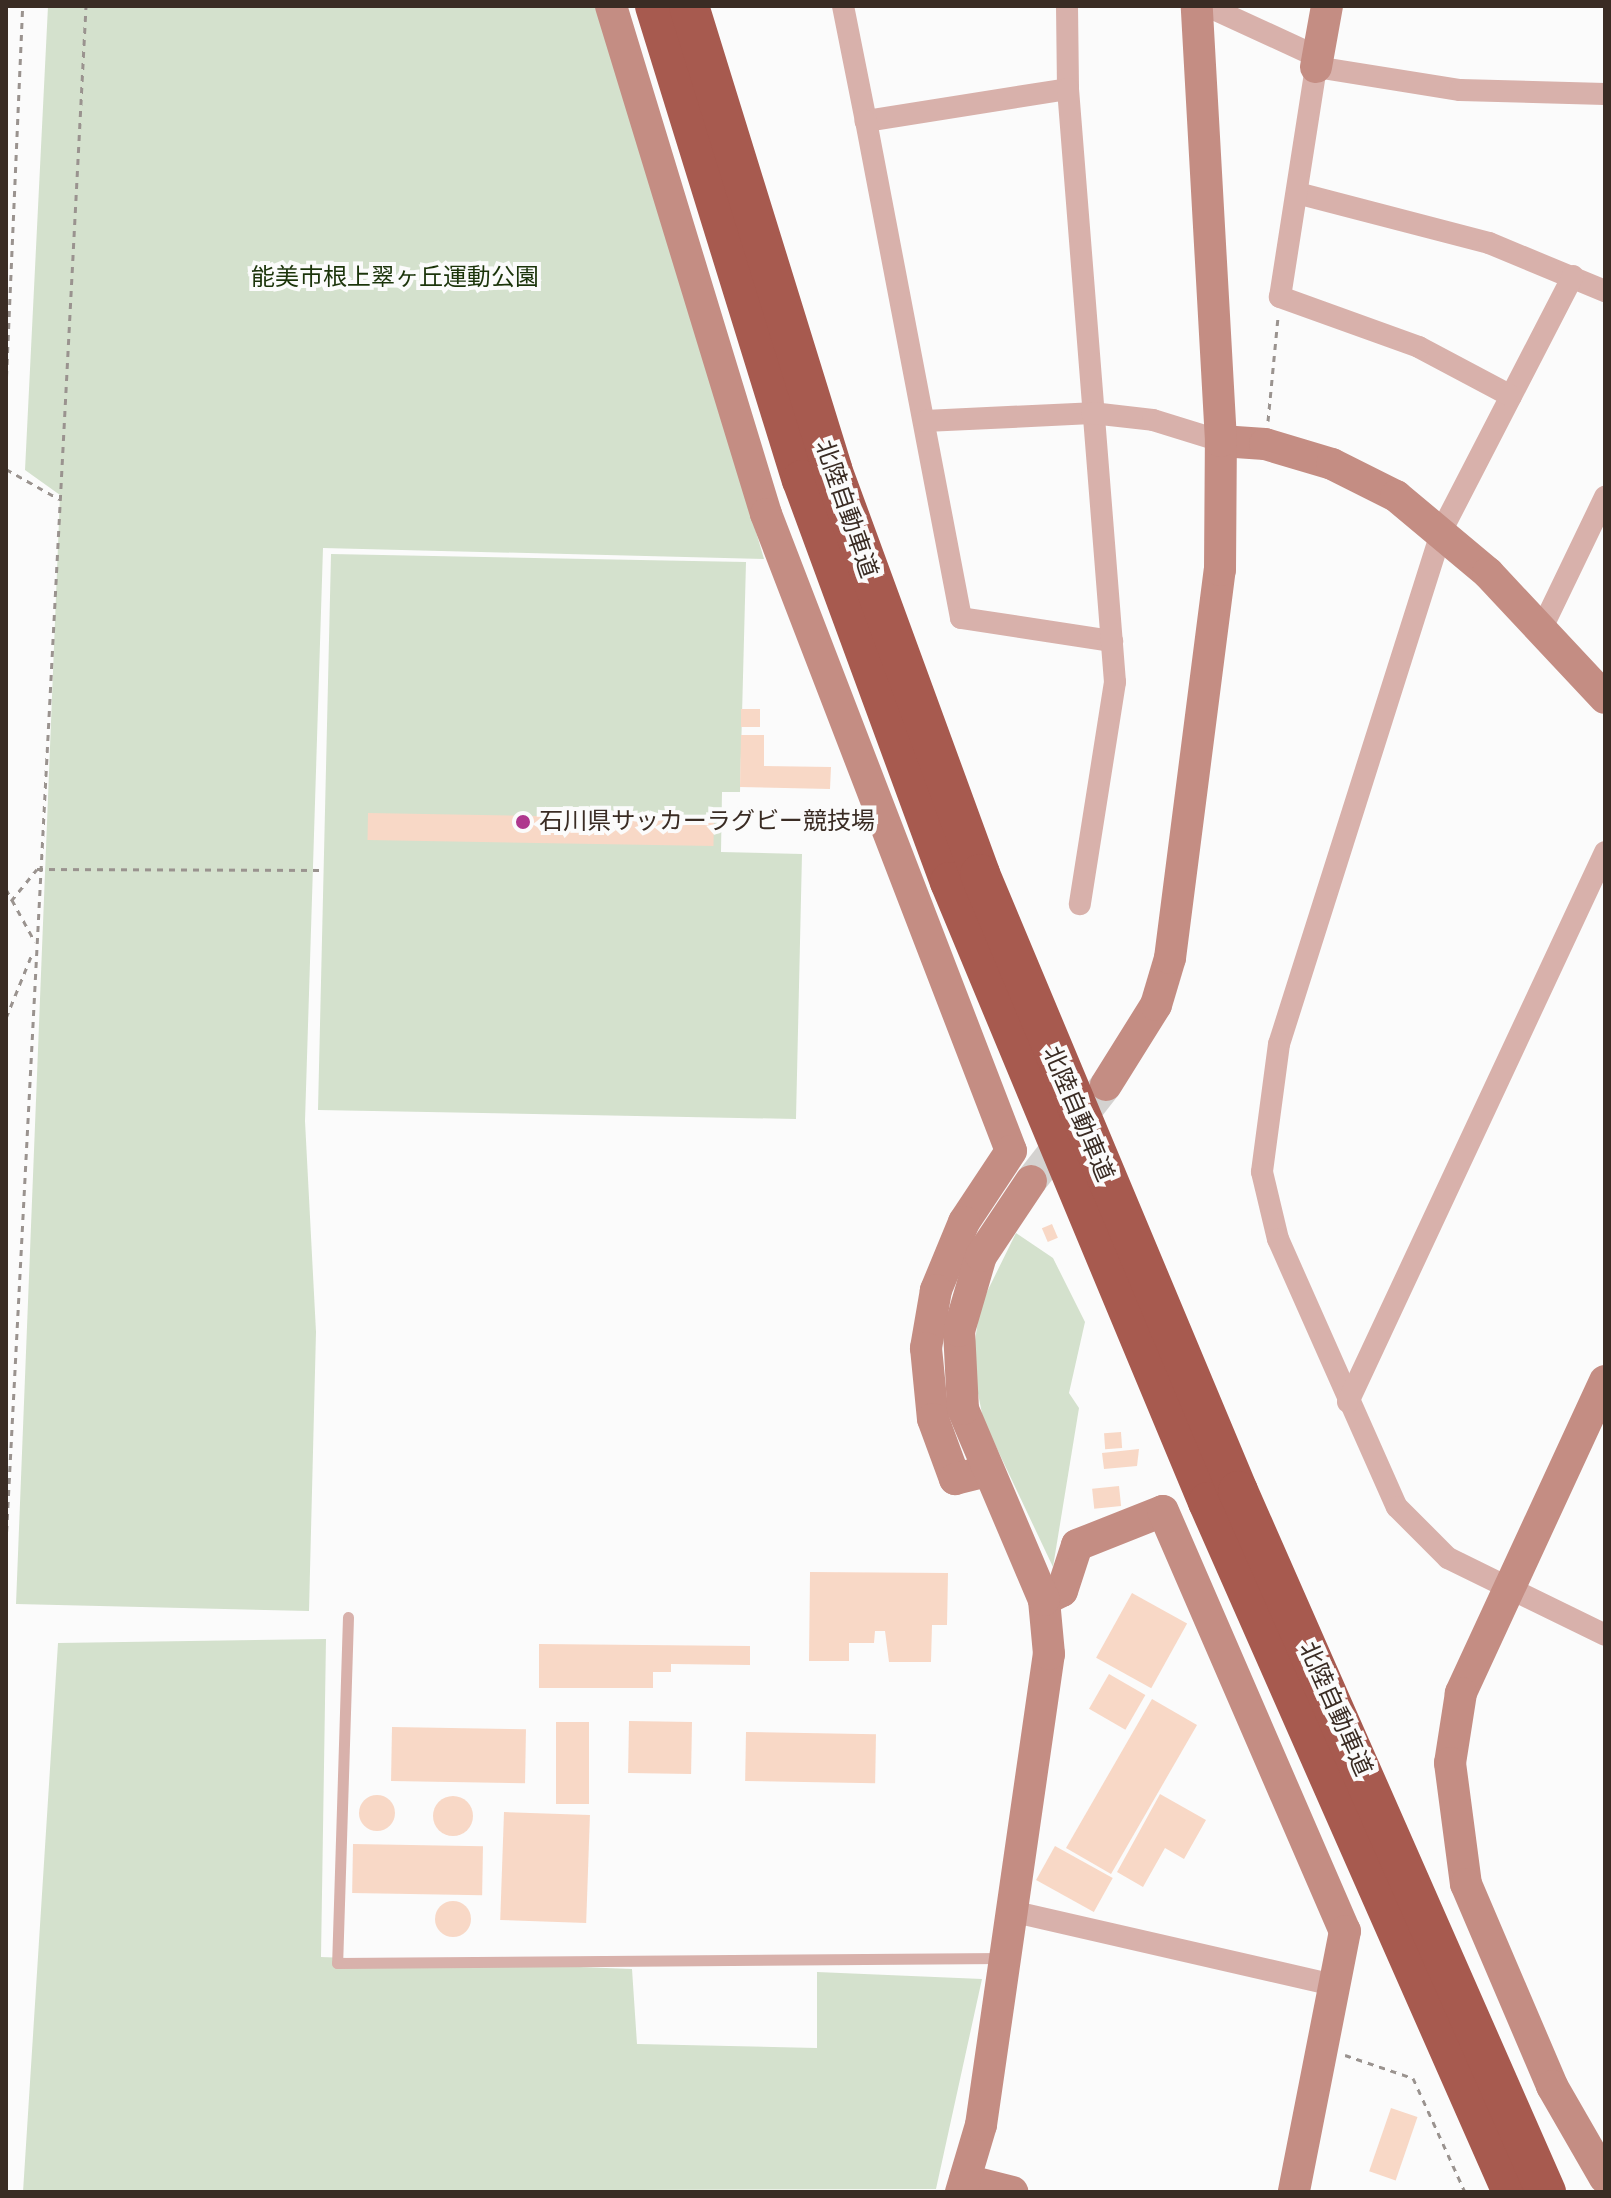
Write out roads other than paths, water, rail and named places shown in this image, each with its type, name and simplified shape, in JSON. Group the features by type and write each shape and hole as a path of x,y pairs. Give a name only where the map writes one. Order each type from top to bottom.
{"highway":[{"name":"北陸自動車道","path":"655,6 802,480 955,896 1208,1502 1512,2192"},
{"name":"北陸自動車道","path":"689,6 832,469 980,874 1232,1477 1546,2192"}],"street":[{"path":"611,6 766,514 882,831 1011,1151 964,1222 936,1290 926,1348 933,1419 955,1479 984,1472"},
{"path":"843,6 961,618 1112,641"},
{"path":"1067,6 1068,89 1115,682 1080,904"},
{"path":"1106,1085 1156,1005 1181,902 1220,570 1221,441 1197,6"},
{"path":"1207,6 1317,62 1460,90 1605,94"},
{"path":"1327,6 1280,297 1419,347 1511,396"},
{"path":"866,121 1068,89"},
{"path":"1297,193 1418,222 1573,276 1605,291"},
{"path":"1573,276 1442,530 1265,1110 1262,1172 1278,1239 1397,1507 1421,1536 1510,1590 1605,1635"},
{"path":"925,421 1092,413 1153,420 1221,441 1265,444 1332,464 1442,530 1605,698"},
{"path":"1541,630 1605,497"},
{"path":"1348,1402 1605,852"},
{"path":"1012,2192 963,2186 981,2125 1047,1702 1044,1600 984,1472 963,1409 959,1331 981,1256 1031,1181"},
{"path":"1605,1381 1461,1693 1451,1811 1466,1884 1552,2086 1605,2178"},
{"path":"1044,1600 1062,1591 1077,1545 1163,1511 1345,1931 1294,2192"},
{"path":"1015,1912 1335,1985"}],"lane":[{"path":"348,1617 337,1963 1008,1957"}],"tunnel":[{"path":"1031,1181 1106,1085"}],"place":[{"name":"石川県サッカーラグビー競技場","path":"523,822"}],"park label":[{"name":"能美市根上翠ヶ丘運動公園","path":"395,278"}]}
